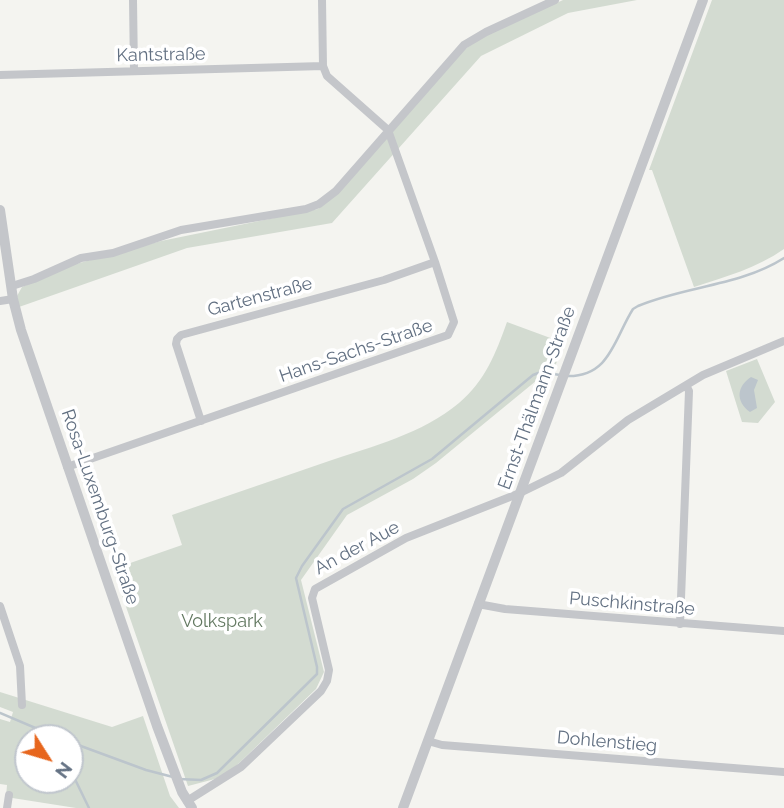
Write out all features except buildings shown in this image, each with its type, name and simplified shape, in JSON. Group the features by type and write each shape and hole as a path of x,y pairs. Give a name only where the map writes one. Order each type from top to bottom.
{"street":[{"path":"133,0 134,71"},
{"path":"322,0 323,66 327,76 388,130"},
{"path":"12,286 81,258 113,253 181,230 316,206 336,191 464,45 555,0"},
{"name":"Ernst-Thälmann-Straße","path":"403,808 703,0"},
{"name":"Kantstraße","path":"0,75 323,66"},
{"name":"Hans-Sachs-Straße","path":"68,467 448,335 454,322 388,130"},
{"name":"Rosa-Luxemburg-Straße","path":"0,210 13,299 21,330 172,767 190,805"},
{"name":"Gartenstraße","path":"201,421 176,344 181,335 384,281 435,262"},
{"path":"0,301 13,299"},
{"path":"520,493 561,473 628,421 686,385 716,368 784,341"},
{"path":"680,624 689,391 686,385"},
{"name":"An der Aue","path":"190,805 241,767 321,691 327,681 329,670 312,598 315,589 407,538 520,493"},
{"name":"Puschkinstraße","path":"478,604 505,610 784,631"},
{"path":"0,606 20,666 22,705"},
{"name":"Dohlenstieg","path":"428,741 442,745 784,772"},
{"path":"7,808 9,795"}],"green space":[{"path":"563,0 637,0 568,13 481,56 332,223 187,248 19,307 17,296 22,287 72,265 161,241 318,209 465,49 483,37"},
{"path":"712,0 784,0 784,249 752,267 694,287 652,170 649,170"},
{"name":"Volkspark","path":"507,322 564,343 551,377 542,376 413,479 347,515 301,580 324,672 316,689 234,768 215,779 188,786 113,569 182,545 172,515 397,438 445,414 468,394 483,376"},
{"path":"757,359 775,402 758,423 742,422 726,371"},
{"path":"0,692 112,727 143,716 170,796 179,808 76,808 6,797 7,785 0,784 0,719 10,722 13,712 0,707"}],"shaded area":[{"path":"751,377 758,380 754,390 757,408 750,412 742,403 740,394 743,385"}],"waterway":[{"path":"567,376 581,375 602,363 633,309 638,306 731,280 784,258"},
{"path":"179,779 201,780 217,773 317,674 296,578 343,509 432,459 533,375 541,372 560,375"},
{"path":"0,713 26,724"},
{"path":"84,747 173,777"},
{"path":"82,794 89,808"}]}
